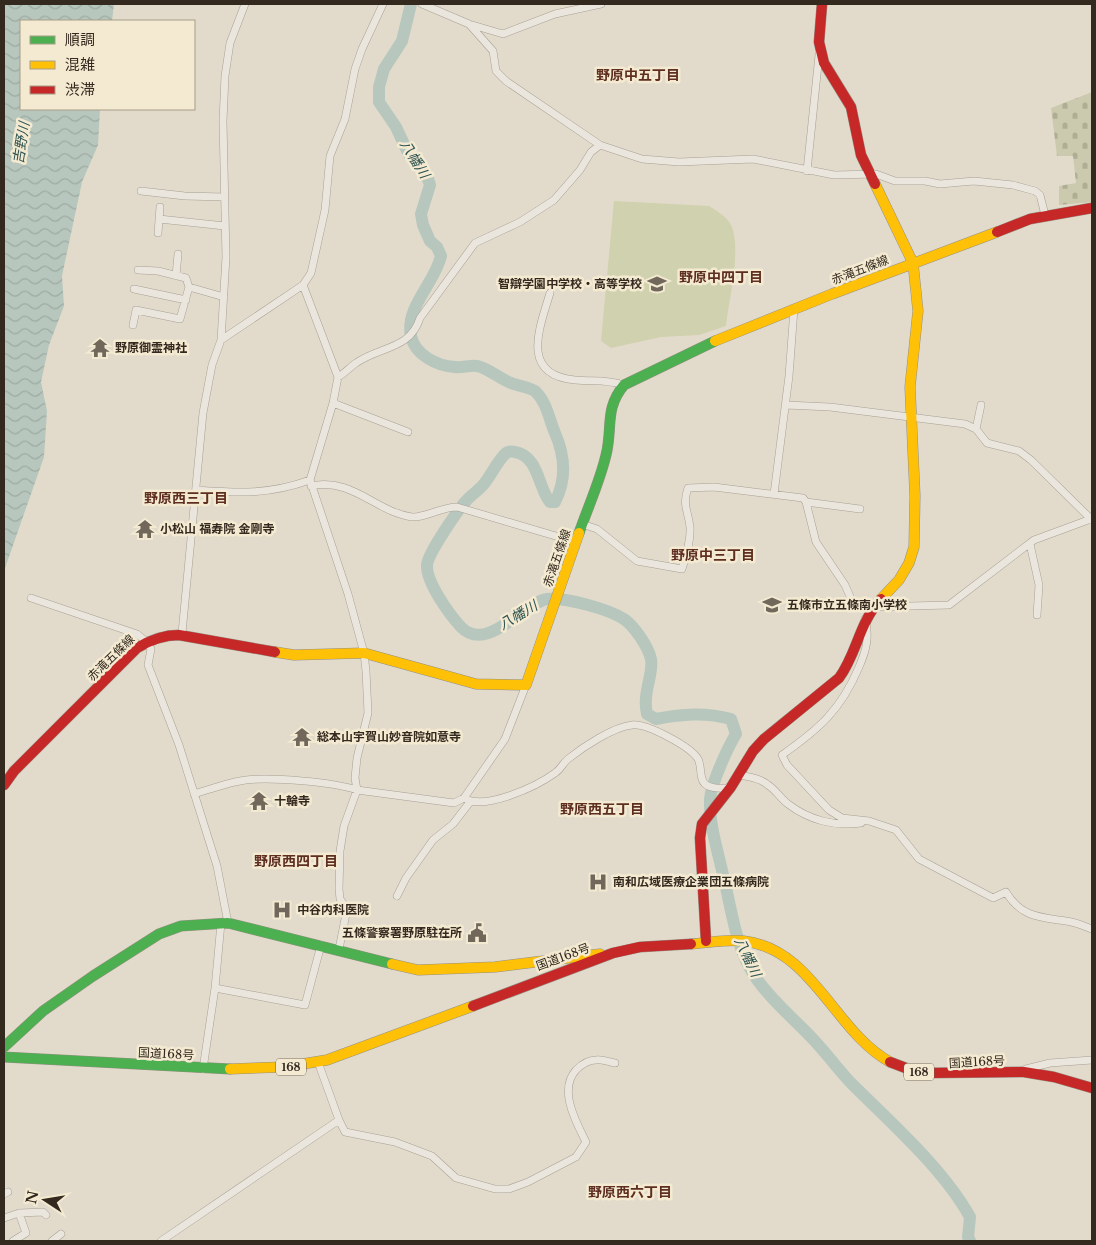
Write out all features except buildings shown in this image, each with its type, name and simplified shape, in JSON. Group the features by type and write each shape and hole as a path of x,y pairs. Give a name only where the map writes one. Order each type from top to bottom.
{"main road":[{"path":"706,941 700,838 702,824 725,791 739,775 753,751 764,739 839,678 845,670 865,619 873,607 899,580 910,563 914,547 913,417 910,387 918,311 913,264 899,230 861,155 851,107 829,74 820,50 822,4"},
{"name":"赤滝五條線","path":"526,686 609,446 609,412 612,400 624,385 733,333 794,309 1045,215 1092,208"},
{"path":"182,633 194,638 294,655 364,653 476,684 526,686"},
{"name":"赤滝五條線","path":"4,785 14,771 128,657 147,642 182,633"},
{"path":"4,1047 43,1011 159,934 181,926 224,923 339,949 418,970 495,967 613,953"},
{"name":"国道168号","path":"4,1057 204,1069 244,1070 283,1068 318,1062 613,953 640,947 706,941 743,941 769,946 786,955 812,981 852,1032 877,1055 907,1070 940,1076 1016,1072 1050,1077 1092,1088"}],"street":[{"path":"182,633 205,403 212,365 222,340 225,226 223,121 225,76 230,43 245,4"},
{"path":"222,340 302,284 311,273 325,210 330,156 345,119 360,55 383,4"},
{"path":"422,4 469,24 503,34 555,14 602,4"},
{"path":"469,24 493,51 499,76 600,145 642,159 679,162 753,159 834,175 876,174 895,181 925,180 940,184 974,181 1013,185 1035,191 1040,195 1045,215"},
{"path":"807,171 820,50"},
{"path":"338,377 356,363 396,346 413,332 420,318 475,243 520,222 554,200 580,170 595,148 600,145"},
{"path":"141,192 224,197"},
{"path":"158,233 160,207"},
{"path":"159,219 225,226"},
{"path":"176,276 178,254"},
{"path":"133,325 136,310 180,319 189,287 186,278 158,271 138,270"},
{"path":"302,284 338,377 333,403 310,483 348,594 364,653 368,713 357,758 355,778 357,790 344,826 340,851 340,899 347,909 339,949"},
{"path":"189,287 224,297"},
{"path":"134,289 186,300"},
{"path":"550,292 537,337 536,351 544,367 555,374 573,380 606,380 624,385"},
{"path":"774,494 786,405 794,309"},
{"path":"333,403 408,432"},
{"path":"786,405 830,407 965,424 976,429 987,443 1019,451 1031,460 1091,519 1030,544 949,606 873,607 852,600 845,585 816,542 806,502"},
{"path":"976,429 981,405"},
{"path":"196,490 265,492 310,483 352,489 376,504 413,517 445,507 456,508 576,542"},
{"path":"582,524 597,528 637,561 682,569 689,544 690,527 684,500 688,488 697,486 793,495 806,502 860,509"},
{"path":"1030,544 1039,585 1037,615"},
{"path":"31,598 137,634 147,642 151,649 148,665 179,745 217,866 224,923 204,1069"},
{"path":"865,619 869,639 850,691 837,709 804,740 782,756 787,765 829,810 842,818 869,821 896,830 919,859 993,898 1006,892 1013,904 1018,908 1044,919 1068,921 1092,929"},
{"path":"397,896 406,878 434,840 453,824 505,740 526,686"},
{"path":"194,794 247,780 344,786 357,790 454,803 467,800 484,803 526,789 557,772 567,760 614,730 633,724 652,729 694,754 699,761 703,782 725,791"},
{"path":"739,775 756,778 769,785 787,804 826,823 845,826 869,821"},
{"path":"216,988 305,1005 321,945"},
{"path":"318,1062 338,1120 345,1132 395,1142 432,1156 456,1178 495,1189 509,1189 528,1182 576,1157 586,1142 574,1118 568,1093 571,1075 580,1065 595,1059 616,1062"},
{"path":"1016,1072 1050,1063 1092,1060"},
{"path":"161,1241 338,1120"},
{"path":"4,1218 19,1213 42,1212 46,1215"},
{"path":"14,1241 26,1234 19,1213"},
{"path":"52,1241 61,1234"}],"green space":[{"path":"1092,92 1092,202 1059,205 1059,186 1076,183 1073,156 1057,156 1051,108"},
{"path":"614,201 709,206 728,220 732,227 734,238 735,262 726,326 699,335 661,337 611,348 601,341"}],"water":[{"name":"吉野川","path":"4,4 114,4 112,20 20,20 20,110 100,110 98,145 82,182 62,276 64,306 49,345 41,382 47,411 44,457 4,571"}],"waterway":[{"name":"八幡川","path":"411,4 402,41 384,69 379,87 379,102 396,127 409,155 426,173 430,185 421,214 423,225 430,241 437,247 441,256 438,266 412,315 410,325 413,343 422,354 434,362 455,367 481,367 507,381 536,392 545,406 563,459 563,476 559,493 555,502 550,502 529,460 515,452 505,454 489,478 468,499 450,522 429,559 427,565 428,572 434,589 450,614 461,627 471,634 482,635 493,631 505,625 537,602 547,599 575,602 617,615 628,622 636,631 644,642 651,659 646,699 647,714 656,719 694,714 731,719 736,734 716,776 711,793 710,809 714,838 743,954 756,978 768,994 815,1041 850,1082 914,1146 945,1181 970,1217 968,1237 970,1241"}],"traffic: fast":[{"path":"579,533 603,465 608,445 611,411 624,385 715,341"},
{"path":"4,1047 43,1011 93,976 159,934 181,926 228,923 392,964"},
{"path":"4,1057 230,1069"}],"traffic: slow":[{"path":"875,184 913,263 918,311 910,387 915,496 914,547 909,563 899,580 881,599"},
{"path":"715,341 832,294 997,232"},
{"path":"275,652 294,655 364,653 476,684 526,685 579,533"},
{"path":"691,944 744,941 768,947 788,959 806,975 853,1031 870,1048 890,1062"},
{"path":"392,964 418,970 495,967 600,954"},
{"path":"230,1069 284,1067 327,1060 473,1006"}],"traffic: jam":[{"path":"822,4 819,42 824,63 851,107 861,155 875,184"},
{"path":"997,232 1030,219 1092,208"},
{"path":"706,941 700,838 702,824 731,787 753,751 764,739 839,678 850,659 868,618 881,599"},
{"path":"4,785 14,771 137,648 157,638 179,635 275,652"},
{"path":"473,1006 613,953 640,947 691,944"},
{"path":"890,1062 911,1070 927,1073 1024,1072 1054,1077 1092,1088"}],"place":[{"name":"智辯学園中学校・高等学校","path":"657,284"},
{"name":"野原御霊神社","path":"100,348"},
{"name":"小松山 福寿院 金剛寺","path":"145,529"},
{"name":"五條市立五條南小学校","path":"772,605"},
{"name":"総本山宇賀山妙音院如意寺","path":"302,737"},
{"name":"十輪寺","path":"259,801"},
{"name":"南和広域医療企業団五條病院","path":"598,882"},
{"name":"中谷内科医院","path":"282,910"},
{"name":"五條警察署野原駐在所","path":"477,933"}],"district":[{"name":"野原中五丁目","path":"638,75"},
{"name":"野原中四丁目","path":"721,277"},
{"name":"野原西三丁目","path":"186,498"},
{"name":"野原中三丁目","path":"713,555"},
{"name":"野原西五丁目","path":"602,809"},
{"name":"野原西四丁目","path":"296,861"},
{"name":"野原西六丁目","path":"630,1192"}]}
